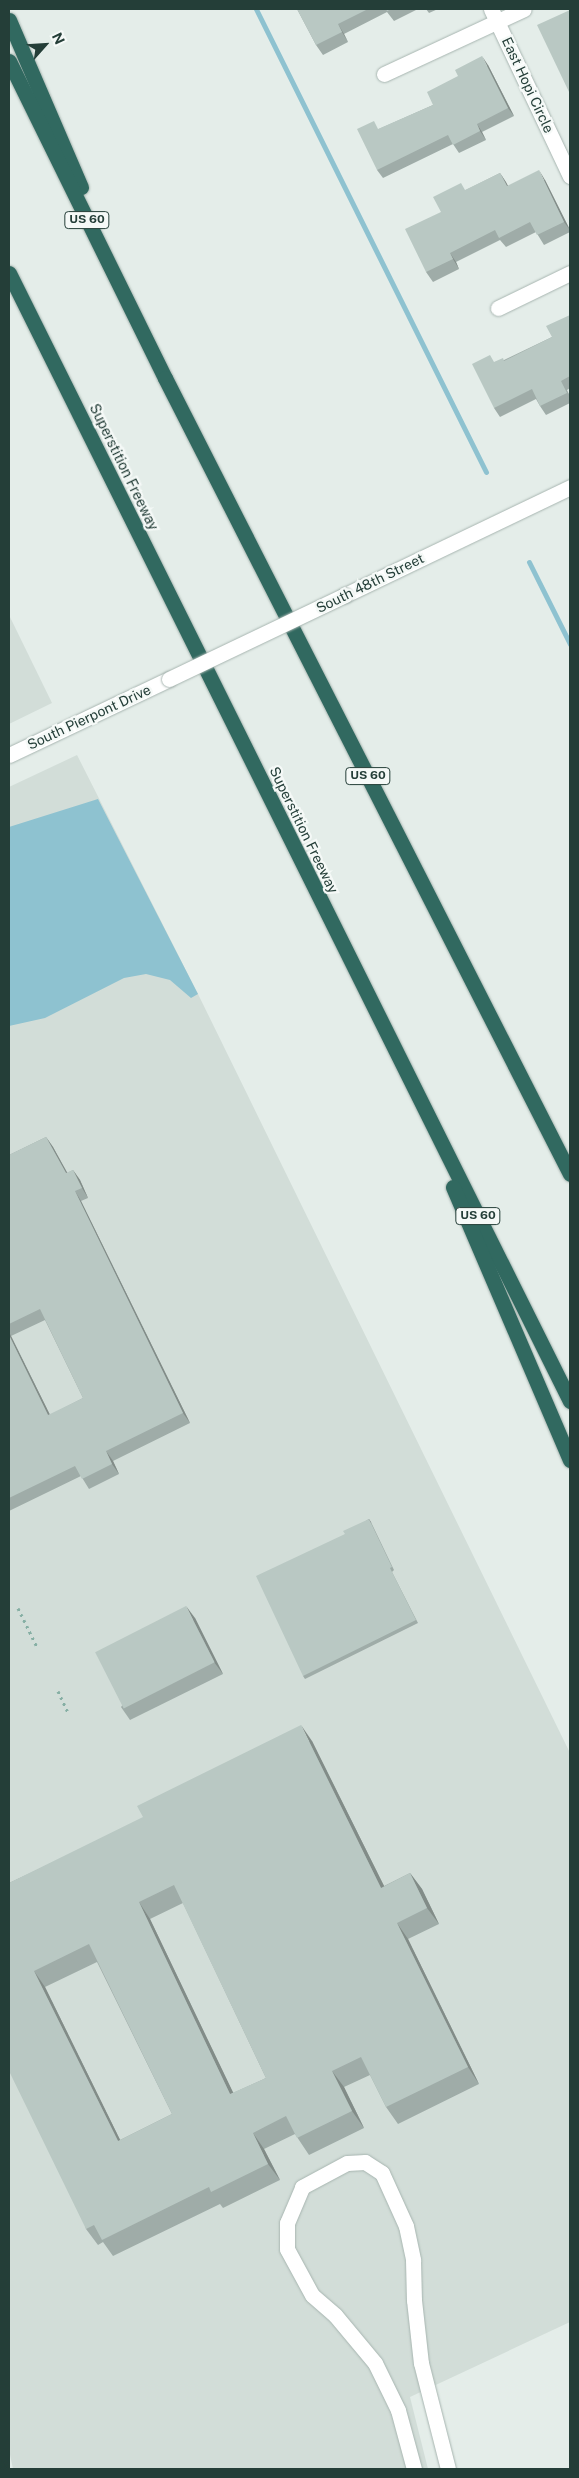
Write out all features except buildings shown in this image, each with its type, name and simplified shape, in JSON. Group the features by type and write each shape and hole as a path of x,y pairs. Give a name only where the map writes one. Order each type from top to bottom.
{"highway":[{"path":"9,20 165,378"},
{"name":"US 60","path":"9,61 165,378 570,1174"},
{"name":"Superstition Freeway","path":"9,272 570,1401"},
{"path":"386,1031 570,1460"}],"street":[{"path":"384,74 495,15 524,9"},
{"name":"East Hopi Circle","path":"495,15 570,176"},
{"path":"498,308 570,273"},
{"name":"South 48th Street","path":"169,679 570,487"},
{"name":"South Pierpont Drive","path":"9,755 169,679"},
{"path":"414,2469 398,2410 375,2363 351,2333 312,2294 287,2249 287,2223 302,2187 347,2163 365,2162 382,2173 406,2226 413,2260 414,2300 421,2363 448,2469"}],"path":[{"path":"18,1608 36,1647"},
{"path":"58,1691 68,1712"}],"shaded area":[{"path":"9,615 52,703 9,724"},
{"path":"77,755 198,994 570,1753 570,2322 410,2397 428,2469 13,2469 9,2450 9,787"}],"water":[{"path":"98,799 198,994 191,998 170,980 146,974 124,978 45,1018 9,1026 9,827"}],"waterway":[{"path":"256,9 486,472"},
{"path":"529,562 570,644"}]}
